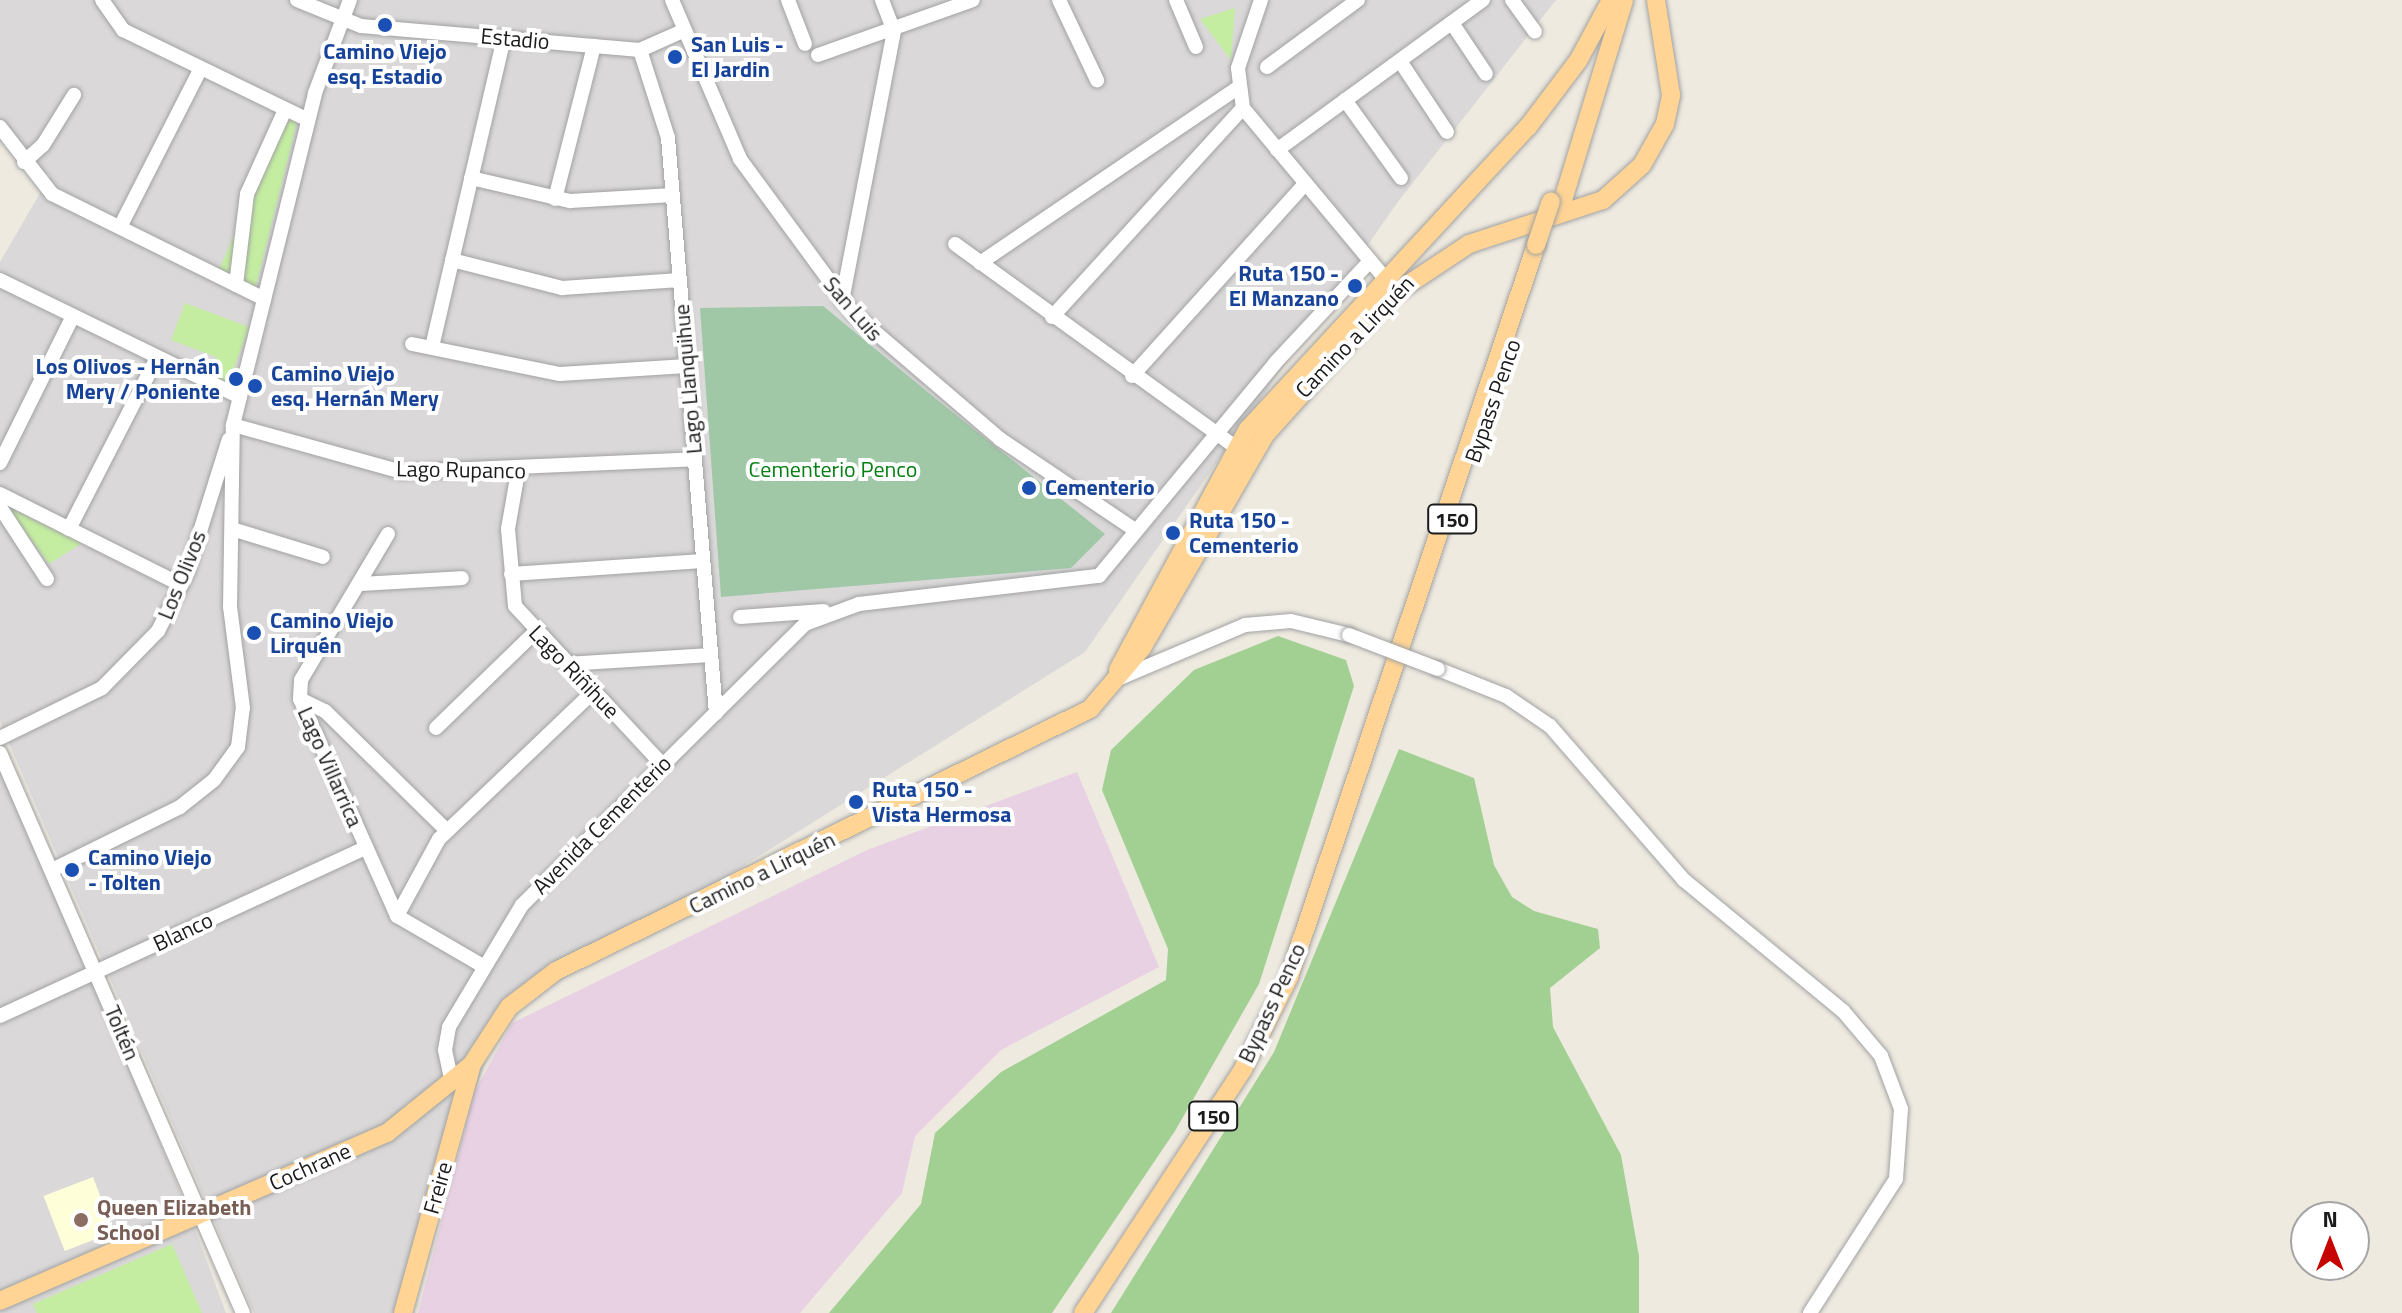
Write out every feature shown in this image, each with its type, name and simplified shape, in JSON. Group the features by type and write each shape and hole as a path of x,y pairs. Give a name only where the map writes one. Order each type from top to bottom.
{"main road":[{"name":"Camino a Lirquén","path":"472,1064 509,1007 556,971 1052,731 1090,709 1156,625 1265,435 1389,297 1452,252 1603,200 1642,165 1665,124 1671,95 1656,0"},
{"name":"Camino a Lirquén","path":"1115,680 1134,629 1228,442 1546,106 1615,1"},
{"name":"Bypass Penco","path":"1083,1313 1263,1032 1350,798 1557,201 1615,1"},
{"name":"Cochrane","path":"0,1301 399,1126 472,1064"},
{"name":"Freire","path":"403,1313 472,1064"}],"street":[{"path":"102,0 114,24 308,120"},
{"path":"297,0 342,22"},
{"path":"52,870 180,807 233,757 243,708 230,607 233,425 308,120 350,0"},
{"name":"San Luis","path":"672,0 740,159 842,301 929,384 1135,530"},
{"path":"788,0 805,44"},
{"path":"842,301 894,31 882,0"},
{"path":"818,55 894,31 973,0"},
{"path":"1059,0 1097,80"},
{"path":"1176,0 1196,47"},
{"path":"1261,0 1236,89 1243,108 1384,277"},
{"path":"1267,67 1358,0"},
{"path":"1512,0 1535,32"},
{"path":"1277,150 1481,1"},
{"name":"Estadio","path":"342,22 640,50 685,30"},
{"path":"1452,23 1486,74"},
{"path":"432,347 504,38"},
{"path":"555,199 594,46"},
{"name":"Lago Llanquihue","path":"640,50 664,115 716,713"},
{"path":"1400,61 1447,132"},
{"path":"120,227 201,68"},
{"path":"980,263 1236,89"},
{"path":"24,162 43,145 74,95"},
{"path":"1345,100 1401,178"},
{"path":"1052,317 1243,108"},
{"path":"236,285 247,194 285,110"},
{"path":"4,133 52,194 264,299"},
{"path":"0,155 4,133"},
{"path":"471,178 555,199 673,195"},
{"path":"1132,376 1305,184"},
{"path":"955,244 1132,376 1228,442"},
{"path":"452,260 562,288 680,280"},
{"path":"740,617 828,611 1086,582 1105,571 1135,530 1228,442 1275,363 1370,261"},
{"path":"0,280 240,397"},
{"path":"0,463 73,316"},
{"path":"412,344 560,374 687,366"},
{"path":"69,529 157,358"},
{"name":"Lago Rupanco","path":"233,425 393,471 518,472 694,459"},
{"name":"Los Olivos","path":"0,738 110,682 158,631 182,585 233,425"},
{"name":"Lago Riñihue","path":"518,472 509,517 515,606 535,632 663,765"},
{"path":"0,494 182,585"},
{"path":"0,507 47,579"},
{"path":"207,512 323,557"},
{"name":"Lago Villarrica","path":"388,534 301,680 300,699 397,916"},
{"path":"511,574 703,561"},
{"path":"359,584 462,578"},
{"name":"Avenida Cementerio","path":"452,1083 446,1038 483,966 528,899 716,713 828,611"},
{"path":"1115,680 1253,624 1304,623 1349,635 1506,696 1550,726 1684,880 1843,1011 1881,1056 1901,1109 1896,1179 1810,1313"},
{"path":"436,728 535,632"},
{"path":"566,664 711,655"},
{"path":"483,966 397,916 447,831 593,692"},
{"path":"300,699 325,711 447,831"},
{"name":"Toltén","path":"0,753 243,1313"},
{"name":"Blanco","path":"0,1016 366,848"}],"shaded area":[{"path":"0,0 1556,0 1397,203 1085,652 502,1017 394,1313 254,1313 0,722 0,262 50,176 0,140"},
{"path":"0,755 187,1208 226,1313 0,1313"},
{"path":"1077,772 1159,967 1001,1050 915,1136 902,1193 800,1313 418,1313 474,1093 512,1023 867,850"},
{"name":"Queen Elizabeth School","path":"93,1177 114,1232 65,1251 44,1196"}],"green space":[{"path":"1235,8 1231,60 1200,19"},
{"path":"286,117 297,122 255,290 219,270"},
{"path":"185,303 249,327 228,385 209,378 216,357 171,340"},
{"name":"Cementerio Penco","path":"823,306 1105,534 1071,568 721,597 700,308"},
{"path":"6,506 82,543 49,564"},
{"path":"1278,636 1346,660 1354,686 1259,984 1175,1131 1052,1313 829,1313 921,1204 935,1133 1001,1072 1166,980 1168,949 1102,790 1111,750 1194,670"},
{"path":"1399,749 1474,778 1494,865 1512,897 1534,911 1598,929 1600,948 1550,988 1553,1027 1621,1155 1639,1256 1639,1313 1111,1313 1274,1052"},
{"path":"172,1244 202,1313 37,1313 33,1304"}],"place":[{"name":"Camino Viejo esq. Estadio","path":"385,25"},
{"name":"San Luis - El Jardin","path":"675,57"},
{"name":"Ruta 150 - El Manzano","path":"1355,286"},
{"name":"Los Olivos - Hernán Mery / Poniente","path":"236,379"},
{"name":"Camino Viejo esq. Hernán Mery","path":"255,386"},
{"name":"Cementerio","path":"1029,488"},
{"name":"Ruta 150 - Cementerio","path":"1173,533"},
{"name":"Camino Viejo Lirquén","path":"254,633"},
{"name":"Ruta 150 - Vista Hermosa","path":"856,802"},
{"name":"Camino Viejo - Tolten","path":"72,870"},
{"name":"Queen Elizabeth School","path":"81,1220"}]}
